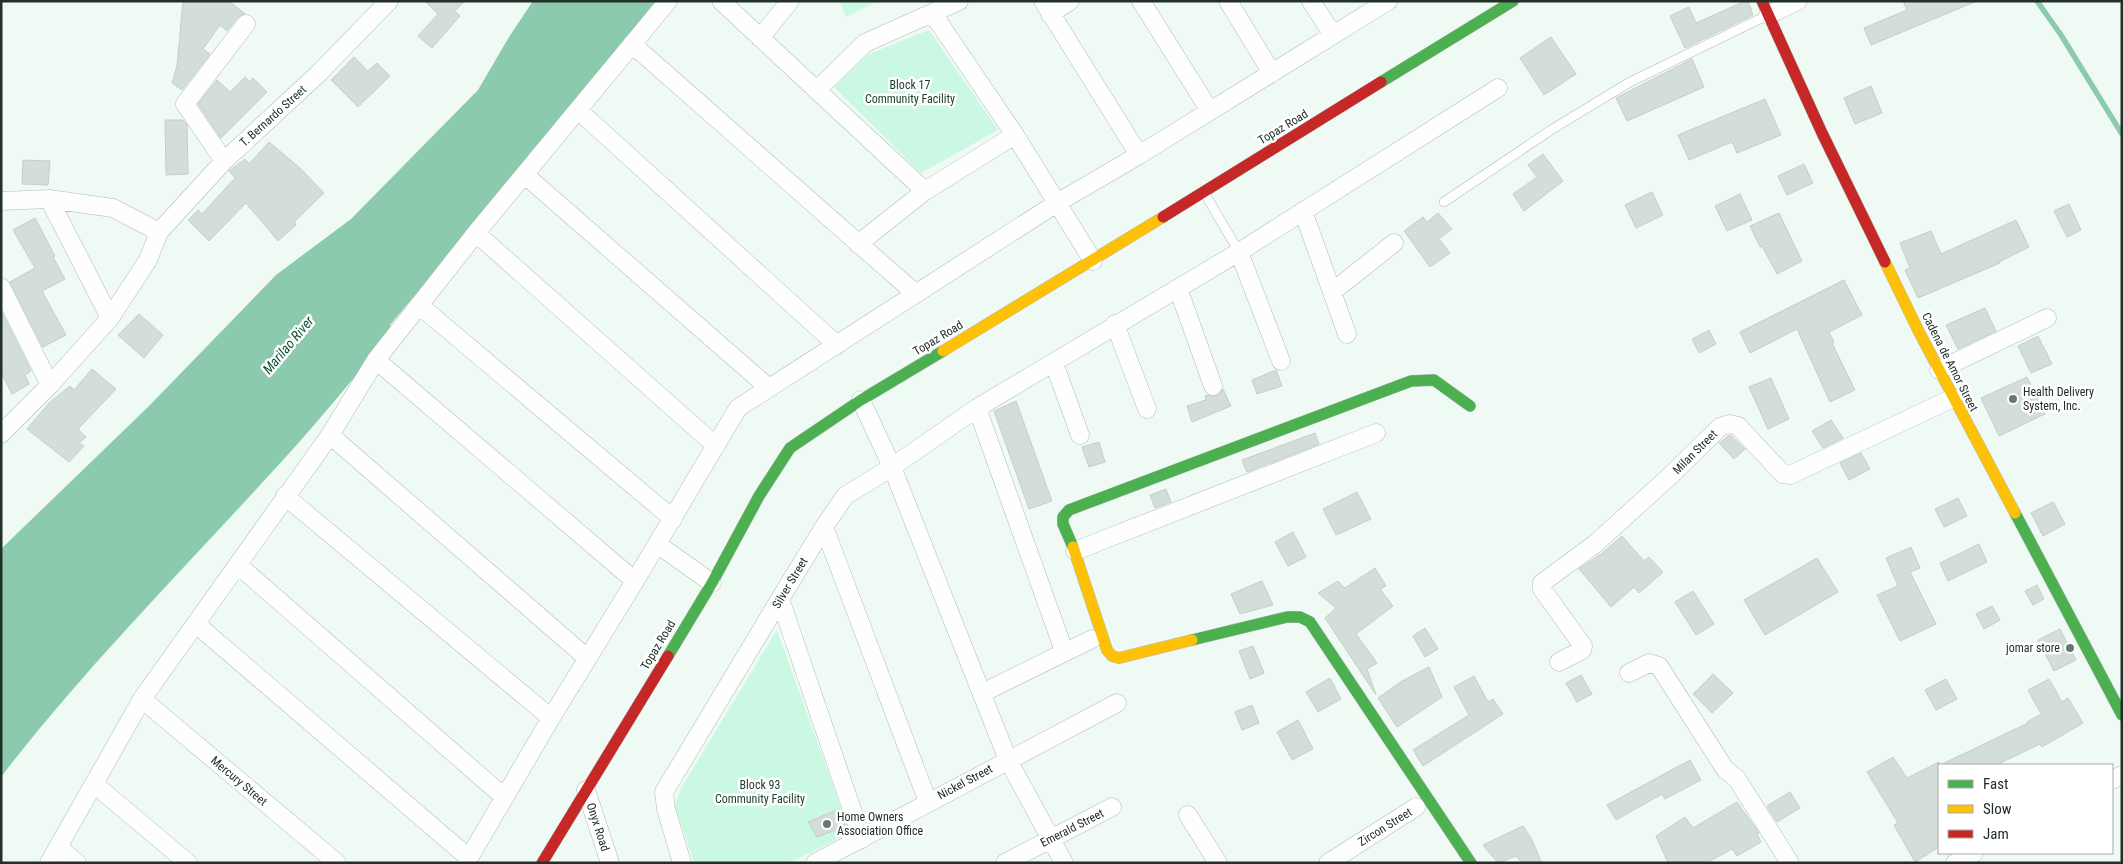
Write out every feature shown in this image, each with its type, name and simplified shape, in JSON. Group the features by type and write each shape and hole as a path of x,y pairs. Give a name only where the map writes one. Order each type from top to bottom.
{"street":[{"name":"T. Bernardo Street","path":"159,232 224,161 317,75 389,1"},
{"path":"49,863 142,699 330,435 376,360 476,233 579,111 668,1"},
{"path":"721,1 925,191"},
{"path":"760,38 790,1"},
{"path":"817,90 865,43 959,1"},
{"path":"1070,1 1046,7 1139,156"},
{"path":"1141,1 1210,111"},
{"path":"1228,1 1272,73"},
{"path":"1311,1 1333,35"},
{"path":"196,624 467,861 738,408 1058,203 1139,156 1388,1"},
{"name":"Topaz Road","path":"542,863 712,583 759,496 790,448 861,400 1093,261 1513,1"},
{"path":"1765,8 1798,1"},
{"name":"Cadena de Amor Street","path":"1765,8 1826,142 1939,370 2122,715"},
{"path":"933,14 1015,135 1093,261"},
{"path":"224,161 185,104 246,24"},
{"path":"632,44 916,294"},
{"name":"Silver Street","path":"682,863 666,809 664,792 824,527 846,496 892,467 976,408 1239,252 1498,88"},
{"path":"579,111 837,345"},
{"path":"858,244 925,191 1015,135"},
{"path":"525,175 769,388"},
{"path":"49,199 110,318"},
{"path":"1,201 49,199 113,208 159,232 148,260 110,318 50,385 1,434"},
{"path":"1304,211 1347,334"},
{"path":"476,233 716,446"},
{"path":"1332,292 1394,243"},
{"path":"1239,252 1281,361"},
{"path":"1,287 50,385"},
{"path":"1178,288 1213,386"},
{"path":"419,305 673,519"},
{"path":"1939,370 2047,318"},
{"path":"1116,324 1147,409"},
{"path":"376,360 636,581"},
{"path":"1054,363 1080,435"},
{"path":"1470,406 1434,380 1411,381 1068,510 1063,517 1063,524 1075,551 1107,650 1112,656 1119,658 1287,616 1300,617 1310,622 1472,863"},
{"name":"Milan Street","path":"1559,662 1582,650 1583,646 1542,588 1542,583 1595,544 1670,476 1720,427 1729,424 1738,426 1783,474 1790,475 1954,398"},
{"path":"861,400 892,467 1008,760 1064,863"},
{"path":"976,408 1064,651"},
{"path":"1075,551 1376,433"},
{"path":"330,435 587,658"},
{"path":"285,496 551,718"},
{"path":"824,527 928,802"},
{"path":"657,544 712,583"},
{"path":"238,565 504,797"},
{"path":"780,599 862,839"},
{"path":"982,692 1064,651 1092,640"},
{"path":"1629,674 1650,663 1659,666 1725,769 1737,779 1790,863"},
{"name":"Mercury Street","path":"142,699 336,863"},
{"name":"Nickel Street","path":"815,863 1117,703"},
{"path":"94,784 188,863"},
{"name":"Onyx Road","path":"586,790 610,863"},
{"name":"Emerald Street","path":"1005,863 1112,807"},
{"name":"Zircon Street","path":"1328,863 1416,807"},
{"path":"1188,815 1218,863"},
{"path":"58,847 76,863"},
{"path":"1955,863 1972,854"}],"lane":[{"path":"1444,202 1552,130 1630,82 1765,8"},
{"path":"1204,192 1239,252"}],"green space":[{"path":"839,1 878,1 846,17"},
{"name":"Block 17 Community Facility","path":"929,30 998,130 921,173 834,87 869,54"},
{"name":"Block 93 Community Facility","path":"777,630 850,833 789,863 694,863 675,805 680,790"}],"water":[{"name":"Marilao River","path":"533,1 661,1 390,325 392,332 333,403 288,455 65,698 1,777 1,549 148,407 276,275 351,219 478,90"}],"building":[{"path":"183,1 229,1 245,14 238,17 227,31 220,25 203,49 210,54 182,90 172,83 177,66"},
{"path":"425,1 465,1 455,11 460,16 432,48 418,36 438,14"},
{"path":"1748,1 1753,15 1685,48 1670,16 1689,7 1696,23"},
{"path":"1903,1 1977,1 1871,45 1864,28 1907,10"},
{"path":"1551,37 1576,74 1544,95 1520,58"},
{"path":"354,57 368,71 377,63 390,76 358,107 331,80"},
{"path":"1692,59 1704,87 1627,121 1616,98"},
{"path":"245,77 250,82 253,78 267,92 221,138 198,104 217,80 230,92"},
{"path":"1871,86 1882,113 1855,124 1844,98"},
{"path":"1765,99 1781,135 1737,153 1732,142 1689,160 1678,135"},
{"path":"165,120 183,120 187,125 188,174 166,175"},
{"path":"269,142 300,168 324,193 294,222 296,225 278,241 246,203 209,241 188,220 198,210 202,214 235,178 229,171 245,159 249,164"},
{"path":"1543,154 1563,181 1524,211 1513,194 1537,177 1528,165"},
{"path":"23,160 50,161 48,185 22,184"},
{"path":"1804,164 1813,183 1787,195 1778,176"},
{"path":"1652,192 1663,215 1636,228 1625,205"},
{"path":"1740,194 1752,220 1727,231 1715,206"},
{"path":"2069,204 2081,230 2067,237 2054,211"},
{"path":"1438,213 1452,229 1439,239 1450,253 1430,267 1404,231 1423,217 1427,222"},
{"path":"1779,213 1802,261 1777,274 1762,246 1760,247 1750,226"},
{"path":"35,218 65,279 42,291 66,335 43,347 10,282 35,268 13,230"},
{"path":"2016,220 2029,247 2000,263 1918,298 1905,270 1910,268 1900,243 1931,231 1941,254"},
{"path":"1844,280 1862,315 1829,332 1834,342 1832,343 1855,390 1830,402 1797,329 1750,353 1740,332"},
{"path":"1985,308 1996,331 1958,349 1946,325"},
{"path":"1,311 31,371 25,375 29,384 12,394 1,372"},
{"path":"139,314 163,335 144,358 118,335"},
{"path":"1709,330 1716,344 1699,353 1692,339"},
{"path":"2038,336 2052,364 2031,373 2018,346"},
{"path":"92,369 116,389 78,429 86,437 79,443 84,446 69,462 27,429 49,403 70,386 74,390"},
{"path":"1276,370 1282,386 1257,394 1252,380"},
{"path":"2027,377 2045,414 1999,436 1981,398"},
{"path":"1771,378 1789,419 1768,429 1749,387"},
{"path":"1223,389 1231,406 1192,422 1187,406 1206,400 1205,396 1208,395 1217,396"},
{"path":"1016,401 1052,501 1029,509 994,411"},
{"path":"1831,420 1843,438 1823,448 1812,431"},
{"path":"1315,433 1319,444 1247,472 1242,460"},
{"path":"1730,435 1745,449 1734,459 1719,443"},
{"path":"1099,442 1105,462 1089,467 1082,447"},
{"path":"1861,453 1870,469 1849,480 1840,463"},
{"path":"1166,489 1171,502 1155,508 1150,495"},
{"path":"1357,492 1371,519 1336,535 1323,509"},
{"path":"1958,498 1967,516 1944,527 1935,509"},
{"path":"2053,502 2065,524 2043,536 2031,513"},
{"path":"1293,532 1306,557 1288,566 1275,542"},
{"path":"1622,536 1644,561 1649,557 1663,572 1639,593 1634,587 1611,607 1579,569"},
{"path":"1979,544 1987,562 1948,581 1940,563"},
{"path":"1911,547 1920,568 1910,572 1936,624 1900,641 1877,595 1898,586 1886,558"},
{"path":"1817,558 1838,592 1765,635 1744,600"},
{"path":"1375,568 1386,586 1380,589 1393,606 1356,634 1377,663 1367,669 1376,695 1325,618 1336,608 1318,593 1338,581 1345,588"},
{"path":"1262,581 1273,605 1240,614 1231,594"},
{"path":"2037,585 2044,599 2033,605 2025,591"},
{"path":"1693,591 1714,624 1696,635 1675,602"},
{"path":"1992,606 2000,620 1984,629 1976,614"},
{"path":"1425,628 1438,649 1425,657 1413,636"},
{"path":"2060,629 2076,660 2054,671 2038,640"},
{"path":"1253,646 1264,673 1250,679 1239,651"},
{"path":"1429,667 1442,697 1397,727 1378,698 1402,681"},
{"path":"1713,674 1733,693 1712,713 1693,694"},
{"path":"1581,675 1592,694 1577,702 1566,683"},
{"path":"1474,676 1488,702 1493,699 1503,714 1423,766 1413,750 1469,715 1454,687"},
{"path":"1330,678 1341,699 1318,712 1306,692"},
{"path":"1946,679 1957,699 1936,710 1925,690"},
{"path":"2049,679 2062,702 2068,698 2083,723 2042,747 2040,744 1998,764 1942,764 2028,723 2041,714 2028,690"},
{"path":"1252,705 1259,723 1242,730 1235,712"},
{"path":"1298,720 1313,749 1292,760 1277,732"},
{"path":"1893,757 1907,778 1939,762 1938,848 1915,862 1894,825 1898,823 1867,772"},
{"path":"1690,760 1701,780 1665,799 1662,794 1616,820 1607,805"},
{"path":"1790,792 1800,808 1777,822 1767,806"},
{"path":"1737,802 1759,833 1757,834 1761,842 1737,856 1732,849 1706,863 1668,863 1656,836 1685,817 1693,828"},
{"name":"Home Owners Association Office","path":"839,809 846,826 817,837 808,822"},
{"path":"1523,826 1531,838 1542,863 1522,863 1516,856 1498,863 1483,845"}],"waterway":[{"path":"2037,1 2061,35 2122,134"}],"traffic: fast":[{"path":"1381,82 1513,1"},
{"path":"668,656 712,583 759,496 790,448 861,400 943,351"},
{"path":"1073,547 1063,524 1063,517 1069,510 1411,381 1434,380 1470,406"},
{"path":"2015,513 2122,715"},
{"path":"1192,640 1287,617 1300,617 1310,622 1471,863"}],"traffic: slow":[{"path":"943,351 1163,217"},
{"path":"1885,262 1919,332 2015,513"},
{"path":"1073,547 1107,650 1112,656 1119,658 1192,640"}],"traffic: jam":[{"path":"1762,1 1822,133 1885,262"},
{"path":"1163,217 1381,82"},
{"path":"542,863 668,656"}],"place":[{"name":"Health Delivery System, Inc.","path":"2013,399"},
{"name":"jomar store","path":"2070,648"},
{"name":"Home Owners Association Office","path":"827,824"}]}
